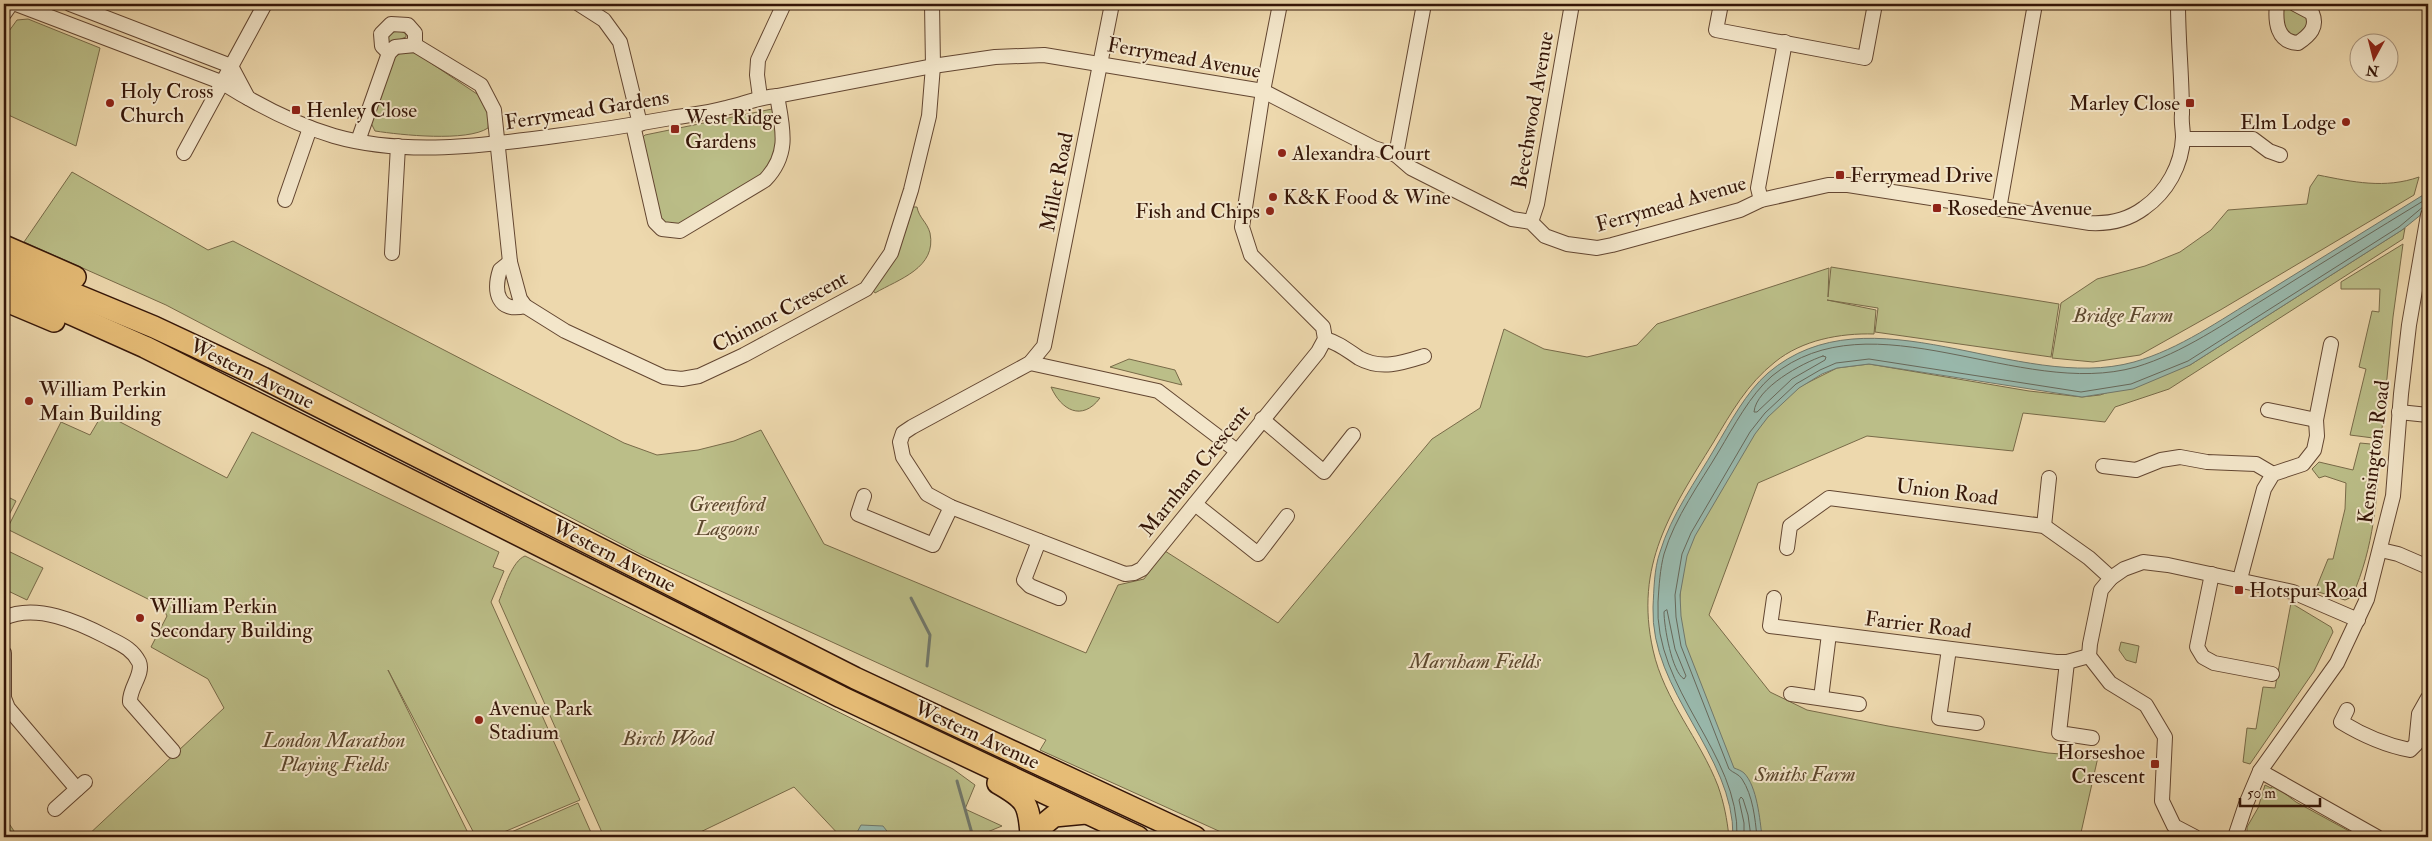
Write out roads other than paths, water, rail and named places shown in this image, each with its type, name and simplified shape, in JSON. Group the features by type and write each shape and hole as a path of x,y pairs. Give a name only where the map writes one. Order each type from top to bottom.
{"highway":[{"path":"4,246 123,298 183,327 263,378"},
{"path":"4,264 20,284"},
{"name":"Western Avenue","path":"20,284 154,327 263,378 854,678 1195,837"},
{"name":"Western Avenue","path":"20,284 841,697 1138,837"},
{"path":"4,300 164,368 247,397"},
{"path":"841,697 1020,795 1030,812 1031,836"},
{"path":"1031,836 1054,816 1086,813"}],"street":[{"path":"4,14 11,4"},
{"name":"Ferrymead Gardens","path":"16,4 222,82 248,99 310,128 358,141 398,146 450,147 498,144 637,124 727,108 760,97 777,96 933,66 995,57"},
{"path":"70,4 231,66 248,99"},
{"path":"184,153 265,4"},
{"path":"579,4 604,20 620,42 654,222 662,229 680,231 765,180 773,172 781,156 783,134 777,96"},
{"path":"760,97 757,75 758,60 784,4"},
{"name":"Chinnor Crescent","path":"510,262 500,270 496,290 500,299 508,307 525,306 565,331 664,377 682,379 699,376 744,355 866,288 891,253 912,190 929,116 933,66 932,4"},
{"name":"Millet Road","path":"1030,363 1044,346 1048,330 1112,4"},
{"path":"1280,4 1263,91 1242,227 1245,241 1251,255 1323,327 1325,339 1338,343 1359,358 1377,364 1398,365 1424,356"},
{"path":"1396,155 1424,4"},
{"name":"Beechwood Avenue","path":"1531,222 1537,204 1572,4"},
{"path":"1721,4 1716,30 1865,58 1875,4"},
{"path":"1999,209 2035,4"},
{"name":"Ferrymead Avenue","path":"995,57 1044,55 1263,91 1374,148 1396,155 1412,168 1512,219 1531,222 1545,236 1567,244 1597,248 1740,210 1761,200 1828,185 1848,185 2090,223 2110,222 2129,217 2140,211 2162,193 2175,169 2183,139 2183,97 2178,4"},
{"path":"2277,4 2277,27 2282,37 2289,42 2298,43 2314,28 2316,20 2312,13 2295,4"},
{"path":"389,53 382,46 381,34 391,24 408,25 414,33 415,45"},
{"path":"1761,200 1758,188 1785,42"},
{"path":"358,141 389,53 395,47 415,45 481,85 494,110 510,262 520,299 525,306"},
{"path":"285,200 310,128"},
{"path":"2183,139 2253,139 2270,151 2280,155"},
{"path":"392,253 398,146"},
{"name":"Kensington Road","path":"2236,837 2246,804 2260,771 2336,664 2367,600 2393,496 2399,412 2409,325 2428,215"},
{"name":"Marnham Crescent","path":"1030,363 903,433 900,442 903,457 927,494 951,507 1118,573 1134,573 1142,570 1318,352 1325,339"},
{"path":"2240,579 2264,490 2273,474 2303,464 2310,458 2316,444 2316,420 2331,344"},
{"path":"1030,363 1158,391 1237,451"},
{"path":"2268,410 2316,420"},
{"path":"2399,412 2428,415"},
{"path":"1262,419 1324,472 1353,435"},
{"path":"2103,466 2136,470 2161,460 2180,457 2207,462 2256,464 2273,474"},
{"path":"2044,526 2049,478"},
{"path":"864,496 858,514 934,545 951,507"},
{"name":"Union Road","path":"1787,548 1790,526 1829,498 2044,526 2089,558 2111,578"},
{"path":"1195,504 1258,554 1287,516"},
{"path":"1039,541 1024,580 1030,586 1059,598"},
{"path":"2381,550 2398,554 2428,568"},
{"path":"2195,837 2174,826 2162,801 2164,738 2146,705 2110,683 2089,656 2101,590 2111,578 2124,569 2143,562 2240,579 2293,592 2358,620"},
{"path":"2212,574 2197,647 2203,657 2214,663 2272,674"},
{"name":"Farrier Road","path":"1774,598 1770,626 2067,662 2089,656"},
{"path":"4,618 21,612 63,617 74,620 132,649 140,664 138,676 130,692 130,702 173,750"},
{"path":"1821,698 1829,634"},
{"path":"1949,649 1939,718 1977,722"},
{"path":"4,653 4,698 8,708 81,786 54,810"},
{"path":"2067,662 2059,733 2092,738"},
{"path":"1791,694 1859,704"},
{"path":"2348,710 2341,722 2387,746 2410,750 2416,744 2419,714 2428,698"},
{"path":"2260,771 2377,837"}],"water":[{"path":"2428,192 2428,209 2402,230 2190,365 2133,389 2082,397 1869,364 1837,368 1822,374 1799,388 1768,417 1755,434 1695,536 1687,556 1680,595 1681,616 1686,645 1734,768 1743,772 1755,794 1762,837 1733,837 1730,807 1720,778 1664,667 1656,638 1653,607 1654,586 1660,552 1677,512 1739,408 1768,373 1808,349 1852,339 1898,340 2042,365 2089,368 2134,362 2184,342"},
{"path":"861,825 883,826 890,835 888,837 857,837 855,836"}],"waterway":[{"path":"911,598 930,635 927,666"},
{"path":"957,781 973,837"}],"place":[{"name":"Holy Cross Church","path":"110,103"},
{"name":"Marley Close","path":"2190,103"},
{"name":"Henley Close","path":"296,110"},
{"name":"Elm Lodge","path":"2346,122"},
{"name":"West Ridge Gardens","path":"675,129"},
{"name":"Alexandra Court","path":"1282,153"},
{"name":"Ferrymead Drive","path":"1840,175"},
{"name":"K&K Food & Wine","path":"1273,197"},
{"name":"Rosedene Avenue","path":"1937,208"},
{"name":"Fish and Chips","path":"1270,211"},
{"name":"William Perkin Main Building","path":"29,401"},
{"name":"Hotspur Road","path":"2239,590"},
{"name":"William Perkin Secondary Building","path":"140,618"},
{"name":"Avenue Park Stadium","path":"479,720"},
{"name":"Horseshoe Crescent","path":"2155,764"}],"park label":[{"name":"Bridge Farm","path":"2123,315"},
{"name":"Greenford Lagoons","path":"727,516"},
{"name":"Marnham Fields","path":"1475,661"},
{"name":"Birch Wood","path":"668,738"},
{"name":"London Marathon Playing Fields","path":"334,752"},
{"name":"Smiths Farm","path":"1805,774"}]}
